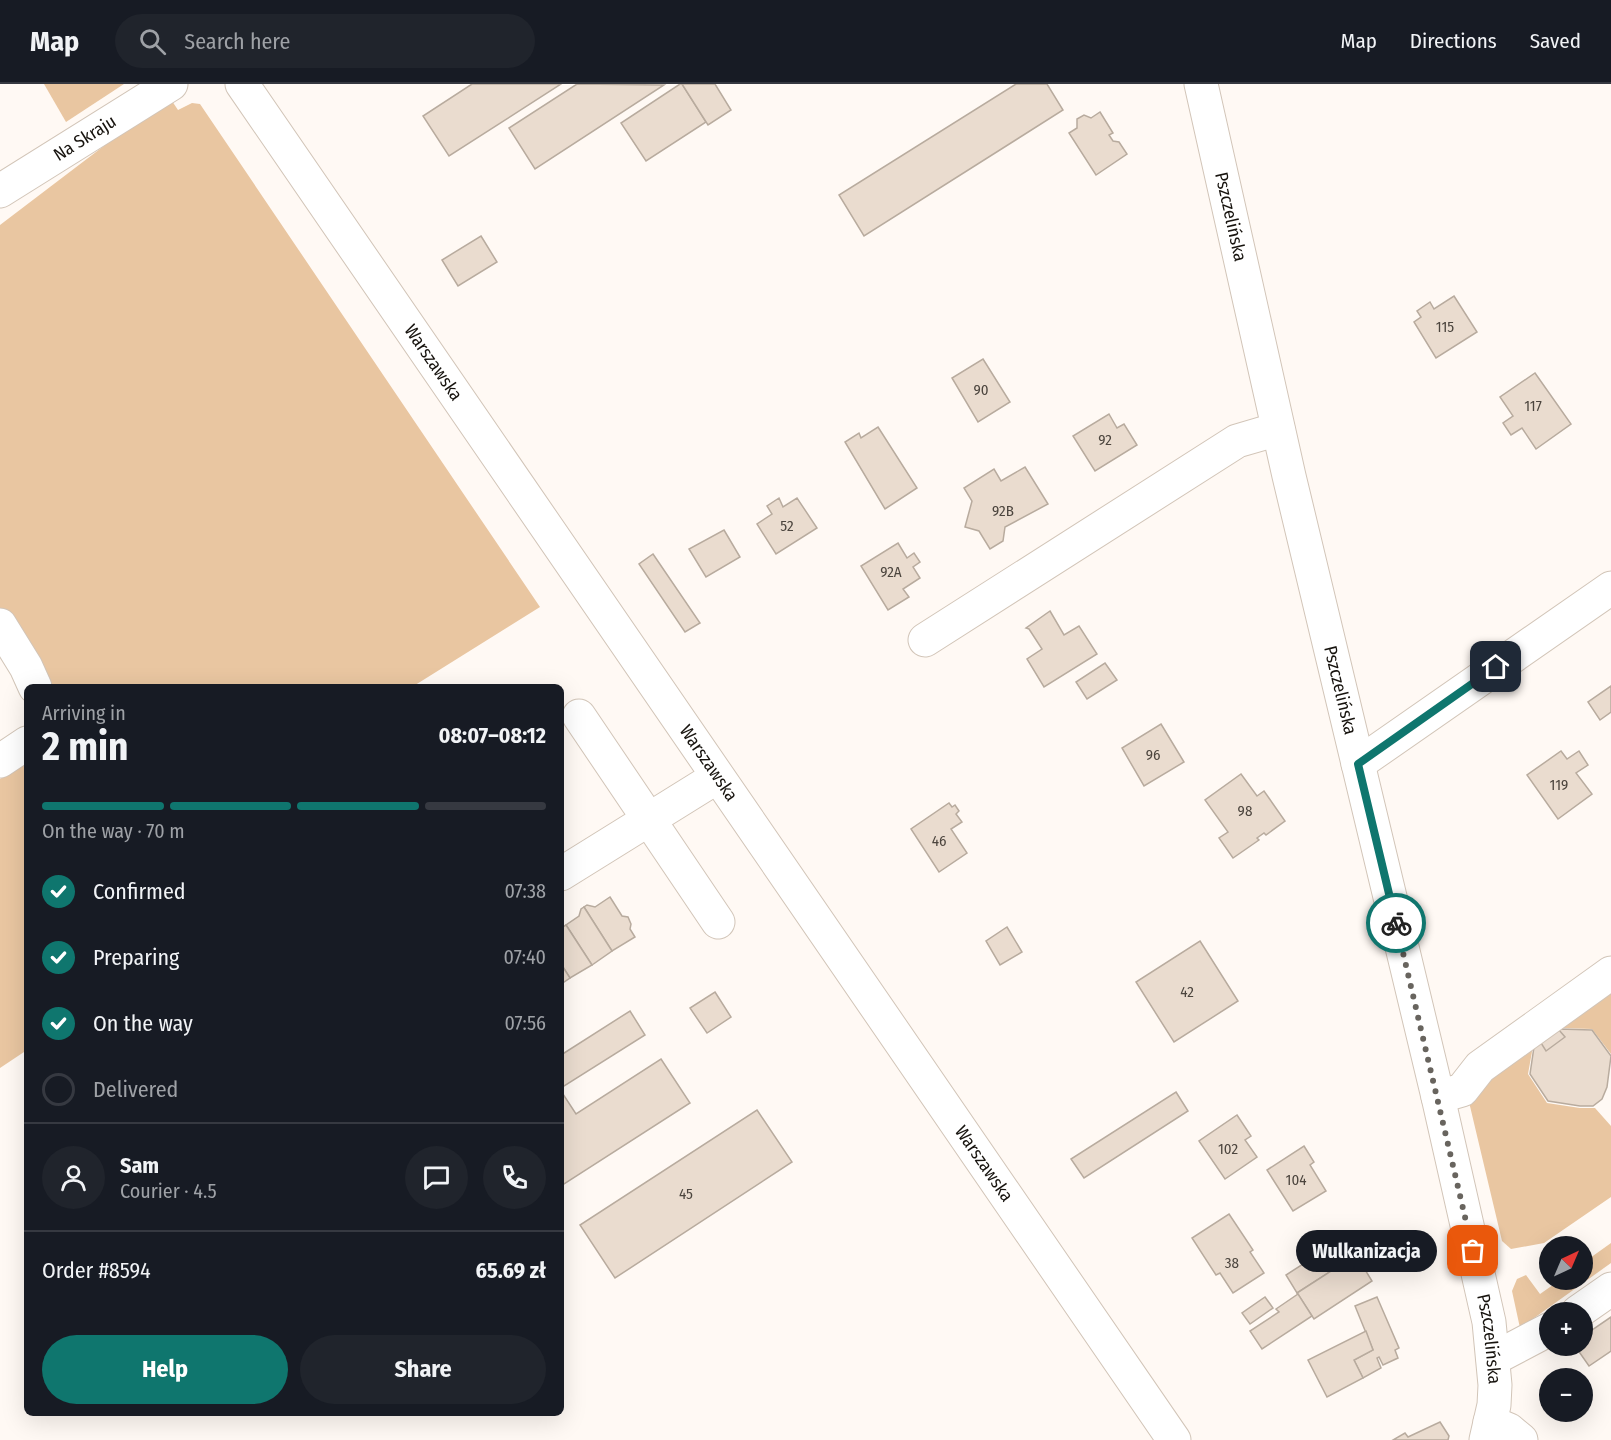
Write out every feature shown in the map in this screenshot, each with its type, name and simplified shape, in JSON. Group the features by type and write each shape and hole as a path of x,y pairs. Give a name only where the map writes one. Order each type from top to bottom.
{"main road":[{"name":"Na Skraju","path":"0,191 171,84"},
{"name":"Warszawska","path":"242,84 1171,1439"},
{"name":"Pszczelińska","path":"1201,84 1278,429 1438,1097 1489,1322 1494,1395 1488,1431"},
{"path":"925,640 1237,441 1278,429"},
{"path":"1358,764 1611,588"},
{"path":"0,625 34,684"},
{"path":"579,716 718,922"},
{"path":"0,761 24,745"},
{"path":"564,872 717,777"},
{"path":"1438,1097 1462,1090 1480,1066 1611,973"},
{"path":"1592,1302 1611,1289"},
{"path":"1493,1359 1539,1335"},
{"path":"1488,1431 1509,1430 1521,1440"}],"shaded area":[{"path":"44,84 124,84 66,122"},
{"path":"172,101 178,110 192,103 200,104 540,607 417,684 47,684 0,615 0,225 142,117"},
{"path":"24,764 24,1052 0,1068 0,779"},
{"path":"1611,988 1611,1054 1592,1029 1559,1028 1533,1046 1528,1074 1547,1103 1595,1108 1611,1126 1611,1197 1554,1236 1539,1236 1539,1244 1511,1249 1502,1241 1469,1102 1486,1075"},
{"path":"1611,1243 1611,1263 1593,1276 1593,1256"},
{"path":"1526,1275 1540,1294 1546,1290 1573,1290 1556,1302 1539,1302 1539,1314 1520,1328 1512,1291 1517,1279"}],"building":[{"path":"472,84 561,84 449,156 423,116"},
{"path":"577,84 664,85 535,169 509,128"},
{"path":"680,84 706,122 646,161 621,123"},
{"path":"682,84 715,84 731,110 708,125"},
{"path":"1016,84 1047,84 1063,110 864,236 839,195"},
{"path":"1100,112 1113,133 1109,135 1113,141 1119,142 1127,154 1096,175 1069,133 1077,128 1077,119 1084,115 1091,118"},
{"path":"481,236 497,262 458,286 442,260"},
{"path":"1454,296 1477,332 1436,358 1414,322 1421,317 1417,311 1430,302 1434,309"},
{"path":"983,359 1010,402 978,422 952,378"},
{"path":"1535,373 1571,424 1536,449 1522,428 1511,435 1503,423 1513,416 1500,397"},
{"path":"1109,414 1117,428 1124,424 1137,445 1095,471 1073,436"},
{"path":"878,427 917,488 885,509 845,442 859,433 861,438"},
{"path":"1025,467 1048,504 1005,527 1003,541 990,549 979,531 965,527 972,501 964,488 994,469 1001,481"},
{"path":"779,498 783,507 797,498 817,528 776,554 757,524 772,514 767,506"},
{"path":"724,530 740,557 706,577 689,549"},
{"path":"898,543 907,558 914,553 920,562 913,567 920,578 903,589 909,597 888,610 861,566"},
{"path":"653,554 700,623 685,632 639,564"},
{"path":"1050,611 1064,635 1079,626 1097,654 1044,687 1027,659 1042,649 1026,628"},
{"path":"1105,663 1117,680 1087,699 1076,682"},
{"path":"1611,686 1611,712 1600,720 1588,702"},
{"path":"1161,724 1184,762 1144,786 1122,748"},
{"path":"1561,751 1567,759 1579,751 1588,765 1576,773 1592,794 1558,819 1527,775"},
{"path":"1241,774 1257,796 1264,791 1285,821 1266,835 1264,833 1257,838 1259,840 1233,858 1219,838 1228,832 1205,800"},
{"path":"949,803 952,807 955,805 959,811 956,814 962,822 951,829 967,853 939,872 911,829"},
{"path":"610,897 622,916 628,917 631,924 630,929 635,937 612,951 584,907 587,905 595,907"},
{"path":"584,907 612,951 592,965 566,925 579,916"},
{"path":"566,925 592,965 570,978 564,969 564,926"},
{"path":"1007,927 1022,952 1000,965 986,941"},
{"path":"1200,941 1238,1001 1174,1042 1136,982"},
{"path":"564,969 570,978 564,982"},
{"path":"715,992 731,1017 707,1033 690,1008"},
{"path":"630,1011 645,1035 564,1086 564,1053"},
{"path":"1559,1029 1592,1030 1611,1056 1607,1087 1602,1099 1593,1106 1548,1101 1530,1074 1534,1047"},
{"path":"1559,1030 1565,1037 1546,1051 1541,1043"},
{"path":"661,1059 690,1103 564,1184 564,1096 576,1114"},
{"path":"1176,1092 1188,1111 1084,1178 1071,1159"},
{"path":"757,1110 792,1162 615,1278 580,1225"},
{"path":"1237,1115 1251,1136 1245,1140 1257,1157 1225,1179 1199,1141"},
{"path":"1304,1146 1314,1162 1310,1165 1326,1191 1293,1211 1267,1170"},
{"path":"1229,1214 1253,1250 1250,1252 1264,1273 1233,1293 1220,1273 1216,1275 1192,1238"},
{"path":"1348,1235 1359,1253 1297,1293 1286,1275"},
{"path":"1356,1255 1372,1281 1314,1319 1297,1293"},
{"path":"1298,1294 1312,1316 1262,1349 1250,1331 1279,1312 1276,1309"},
{"path":"1265,1297 1273,1308 1250,1324 1242,1313"},
{"path":"1377,1297 1399,1348 1395,1350 1398,1358 1383,1365 1379,1357 1377,1358 1381,1368 1363,1378 1354,1360 1373,1350 1355,1306"},
{"path":"1611,1317 1611,1351 1589,1366 1582,1356 1593,1356 1593,1329"},
{"path":"1366,1331 1373,1350 1354,1360 1363,1378 1327,1397 1308,1360"},
{"path":"1440,1422 1449,1436 1448,1440 1393,1440 1405,1433 1408,1437"}],"way so far":[{"path":"1396,923 1473,1251"}],"place":[{"name":"Wulkanizacja","path":"1473,1251"}],"route":[{"path":"1396,923 1358,764 1496,667"}]}
